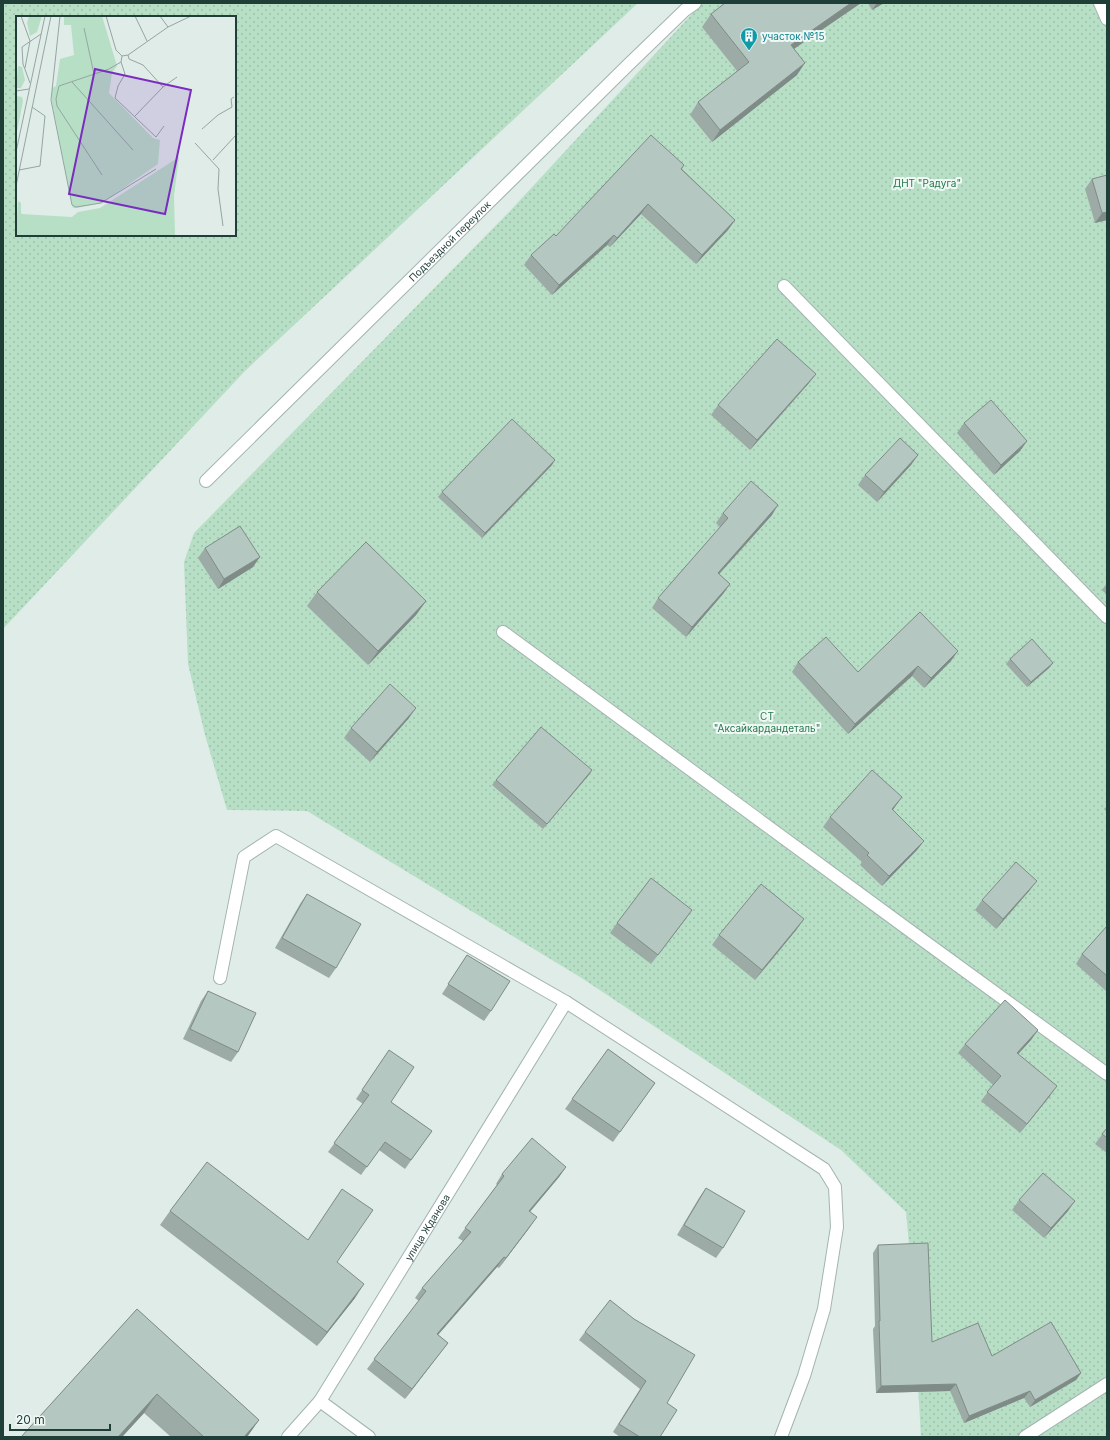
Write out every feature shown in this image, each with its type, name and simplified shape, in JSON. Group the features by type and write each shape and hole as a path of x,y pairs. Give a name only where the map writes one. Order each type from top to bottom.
{"street":[{"name":"Подъездной переулок","path":"206,482 648,46 685,10 695,3"},
{"path":"1100,3 1107,19"},
{"path":"784,286 1107,617"},
{"path":"503,632 1107,1074"},
{"path":"220,978 244,857 276,836 566,1002 824,1170 835,1187 837,1227 824,1309 804,1376 781,1437"},
{"name":"улица Жданова","path":"288,1437 320,1401 566,1002"},
{"path":"1025,1437 1107,1384"},
{"path":"320,1401 369,1437"}],"green space":[{"path":"3,3 638,3 245,371 3,629"},
{"path":"702,3 1104,3 1107,11 1107,1437 921,1437 911,1266 906,1212 841,1150 580,977 307,811 227,810 205,735 188,664 184,562 194,533 510,211"}],"building":[{"path":"725,3 851,3 791,45 805,63 720,130 698,102 749,62 711,14"},
{"path":"651,135 684,165 681,169 735,220 702,255 648,204 617,238 614,235 559,285 531,255 554,234 556,236"},
{"path":"1107,175 1107,212 1102,213 1092,179"},
{"path":"777,339 816,374 757,440 718,405"},
{"path":"991,400 1027,441 1001,465 964,423"},
{"path":"512,419 555,460 485,533 442,492"},
{"path":"900,438 918,455 884,492 865,475"},
{"path":"751,481 778,505 718,573 730,584 692,627 658,598 728,518 723,513"},
{"path":"240,526 260,557 224,579 205,548"},
{"path":"366,542 426,601 378,651 317,592"},
{"path":"920,612 958,651 931,678 918,666 855,724 798,662 826,637 858,672"},
{"path":"1032,639 1053,663 1031,682 1010,659"},
{"path":"390,684 416,708 377,752 351,728"},
{"path":"541,727 592,770 547,824 496,780"},
{"path":"872,770 902,797 892,809 924,841 889,876 867,855 869,853 830,817"},
{"path":"1016,862 1037,881 1003,919 982,900"},
{"path":"651,878 692,910 658,955 617,923"},
{"path":"761,884 804,919 762,970 719,935"},
{"path":"307,894 361,924 336,968 282,938"},
{"path":"1107,926 1107,976 1082,954"},
{"path":"467,955 510,981 491,1011 448,984"},
{"path":"208,991 256,1013 238,1052 190,1029"},
{"path":"1005,1000 1038,1030 1017,1053 1057,1086 1027,1124 987,1092 1001,1076 965,1044"},
{"path":"608,1049 655,1083 620,1132 572,1099"},
{"path":"389,1050 414,1067 391,1102 432,1131 411,1160 385,1142 367,1167 334,1143 369,1095 362,1090"},
{"path":"1107,1128 1107,1138 1102,1134"},
{"path":"532,1138 566,1167 529,1211 537,1217 506,1258 504,1257 437,1334 448,1343 412,1389 374,1359 426,1291 422,1288 471,1232 465,1228 504,1176 502,1174"},
{"path":"207,1162 308,1240 342,1189 373,1210 337,1262 364,1284 327,1332 170,1211"},
{"path":"1043,1173 1075,1201 1051,1228 1019,1200"},
{"path":"706,1188 745,1211 723,1248 684,1225"},
{"path":"928,1243 932,1342 978,1323 992,1356 1051,1322 1081,1373 1035,1400 1030,1391 969,1416 956,1384 881,1386 878,1245"},
{"path":"610,1300 634,1319 695,1355 667,1403 677,1410 660,1437 640,1437 619,1424 646,1381 585,1332"},
{"path":"137,1309 259,1420 244,1437 204,1437 157,1394 118,1437 21,1437"}],"place":[{"name":"участок №15","path":"749,51"}],"park label":[{"name":"ДНТ \"Радуга\"","path":"927,183"},
{"name":"СТ \"Аксайкардандеталь\"","path":"767,722"}]}
